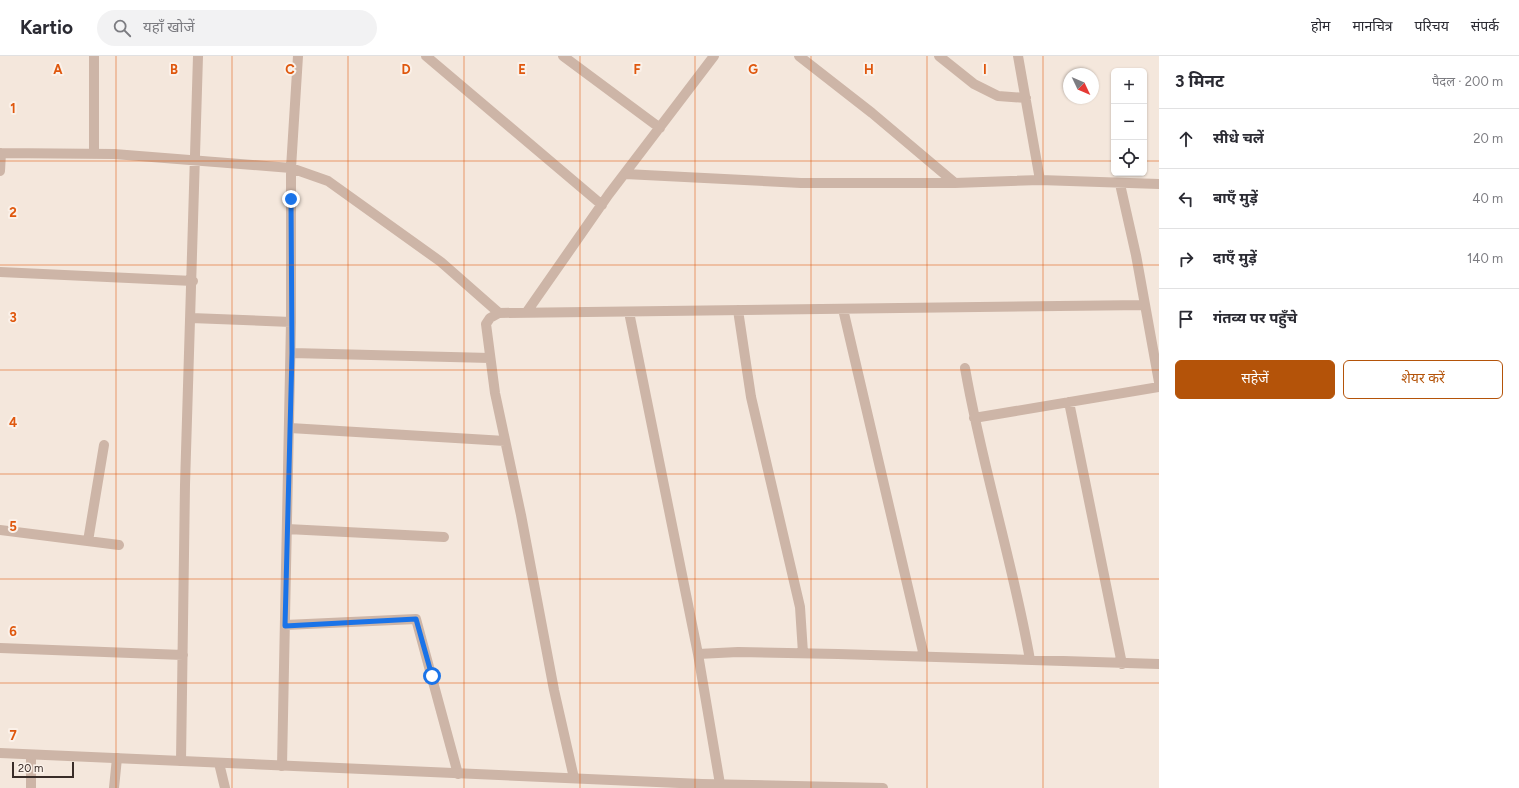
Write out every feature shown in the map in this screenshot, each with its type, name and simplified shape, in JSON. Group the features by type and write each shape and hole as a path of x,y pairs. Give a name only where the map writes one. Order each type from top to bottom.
{"street":[{"path":"94,56 94,154"},
{"path":"181,761 186,485 193,281 198,56"},
{"path":"282,766 292,353 291,168 298,56"},
{"path":"426,56 602,205"},
{"path":"563,56 660,128"},
{"path":"526,313 602,205 714,56"},
{"path":"799,56 872,113 955,183"},
{"path":"938,56 974,84 998,96 1026,98"},
{"path":"1018,56 1040,180"},
{"path":"0,171 1,153 94,154 196,160 291,168 328,181 441,262 499,313"},
{"path":"625,174 801,183 955,183 1040,180 1120,184 1159,184"},
{"path":"1120,184 1136,255 1159,382"},
{"path":"0,272 193,281"},
{"path":"575,783 554,690 523,522 495,393 486,324 490,318 499,313 1145,305"},
{"path":"843,309 924,656"},
{"path":"738,310 751,397 800,606 803,653"},
{"path":"629,312 724,786"},
{"path":"191,318 291,322"},
{"path":"292,353 490,358"},
{"path":"965,368 974,418 1020,605 1030,660"},
{"path":"974,418 1159,387"},
{"path":"1069,402 1122,664"},
{"path":"290,428 505,441"},
{"path":"88,541 104,445"},
{"path":"287,529 444,537"},
{"path":"0,530 119,545"},
{"path":"285,626 416,619 458,774"},
{"path":"0,648 183,655"},
{"path":"698,654 738,652 803,653 1159,664"},
{"path":"0,753 458,774 575,783 883,788"},
{"path":"31,788 32,754"},
{"path":"114,788 117,758"},
{"path":"219,763 225,788"}],"route":[{"path":"291,199 292,353 285,626 416,619 432,676"}]}
